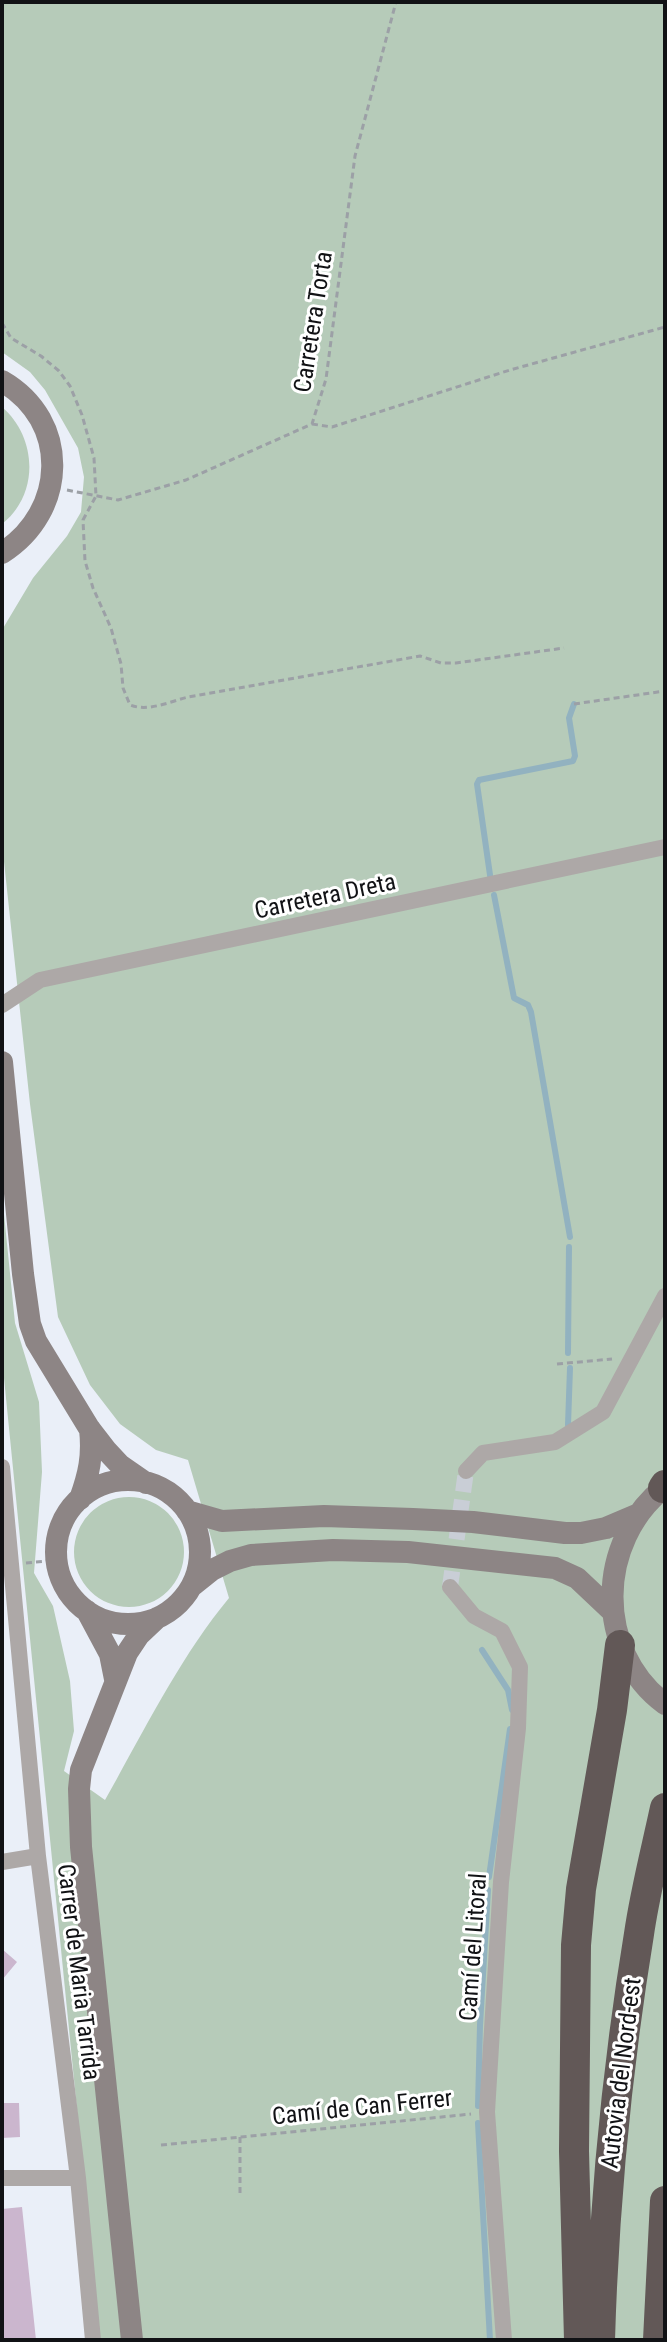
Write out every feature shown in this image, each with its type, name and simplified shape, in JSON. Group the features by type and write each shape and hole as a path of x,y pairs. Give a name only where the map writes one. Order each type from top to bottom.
{"highway":[{"path":"579,2340 574,2151 576,1945 581,1889 620,1645"},
{"name":"Autovia del Nord-est","path":"600,2340 620,2060 639,1931 665,1808"},
{"path":"658,2340 665,2201"}],"main road":[{"path":"2,381 26,400 45,430 53,464 51,487 43,510 29,531 2,553"},
{"path":"2,1062 30,1324 36,1341 89,1428 120,1465 146,1483 169,1493 187,1511 196,1529 200,1548 192,1586"},
{"path":"80,1499 91,1468 89,1428"},
{"path":"146,1483 132,1481 97,1487 80,1499 61,1527 56,1547 57,1560 68,1592 99,1618 121,1624 136,1624 157,1618 177,1605 192,1586 212,1570 230,1561 251,1555 333,1550 408,1552 555,1568 577,1578 613,1612"},
{"path":"660,1700 628,1662 620,1645 613,1612 615,1565 620,1547 639,1514 664,1486"},
{"path":"187,1511 222,1521 324,1516 413,1519 581,1533 606,1528 639,1514"},
{"path":"87,1611 110,1654 115,1679"},
{"name":"Carrer de Maria Tarrida","path":"132,2340 79,1811 81,1770 115,1679 131,1645 157,1618"}],"street":[{"name":"Carretera Dreta","path":"2,1005 40,980 665,847"},
{"path":"466,1471 483,1453 555,1442 603,1412 665,1296"},
{"name":"Carrer de Maria Tarrida","path":"2,1467 7,1557 38,1856 78,2178 93,2340"},
{"name":"Camí del Litoral","path":"450,1587 474,1616 502,1631 520,1667 518,1728 501,1882 487,2112 504,2340"},
{"path":"2,1862 38,1856"},
{"path":"2,2178 78,2178"}],"path":[{"name":"Carretera Torta","path":"51,487 118,500 186,480 312,424 326,379 355,156 396,2"},
{"path":"2,323 11,338 59,371 70,386 82,415 94,458 96,496 83,520 85,561 111,628 121,664 123,688 130,705 139,708 420,656 441,663 456,663 564,648"},
{"path":"312,424 332,427 510,370 665,327"},
{"path":"574,704 665,691"},
{"path":"557,1364 632,1357"},
{"path":"7,1557 57,1560"},
{"name":"Camí de Can Ferrer","path":"161,2145 487,2112"},
{"name":"Camí de Can Ferrer","path":"240,2137 240,2195"}],"green space":[{"path":"2,2 665,2 665,2340 100,2340 2,1358 2,1194 15,1323 39,1402 42,1472 34,1573 53,1606 70,1681 74,1731 64,1771 105,1800 178,1670 229,1598 188,1460 156,1450 120,1424 90,1385 58,1317 30,1104 2,843 2,630 33,578 67,536 81,512 84,477 78,448 45,390 30,372 2,352"},
{"path":"2,407 14,419 22,434 29,466 23,497 2,524"},
{"path":"129,1497 150,1501 168,1513 180,1531 184,1552 180,1573 168,1591 150,1603 129,1607 108,1603 90,1591 78,1573 74,1552 78,1531 90,1513 108,1501"}],"building":[{"path":"2,1949 17,1962 2,1980"},
{"path":"2,2103 19,2103 20,2137 2,2138"},
{"path":"22,2207 36,2340 2,2340 2,2209"}],"waterway":[{"path":"491,882 477,784 479,780 573,761 575,756 569,718 574,704"},
{"path":"494,895 514,998 528,1005 531,1012 570,1237"},
{"path":"568,1353 569,1247"},
{"path":"568,1425 570,1368"},
{"path":"482,1650 508,1690 512,1710"},
{"path":"489,1877 510,1729"},
{"path":"478,2106 488,1890"},
{"path":"478,2123 490,2340"}],"tunnel":[{"path":"450,1587 466,1471"}]}
